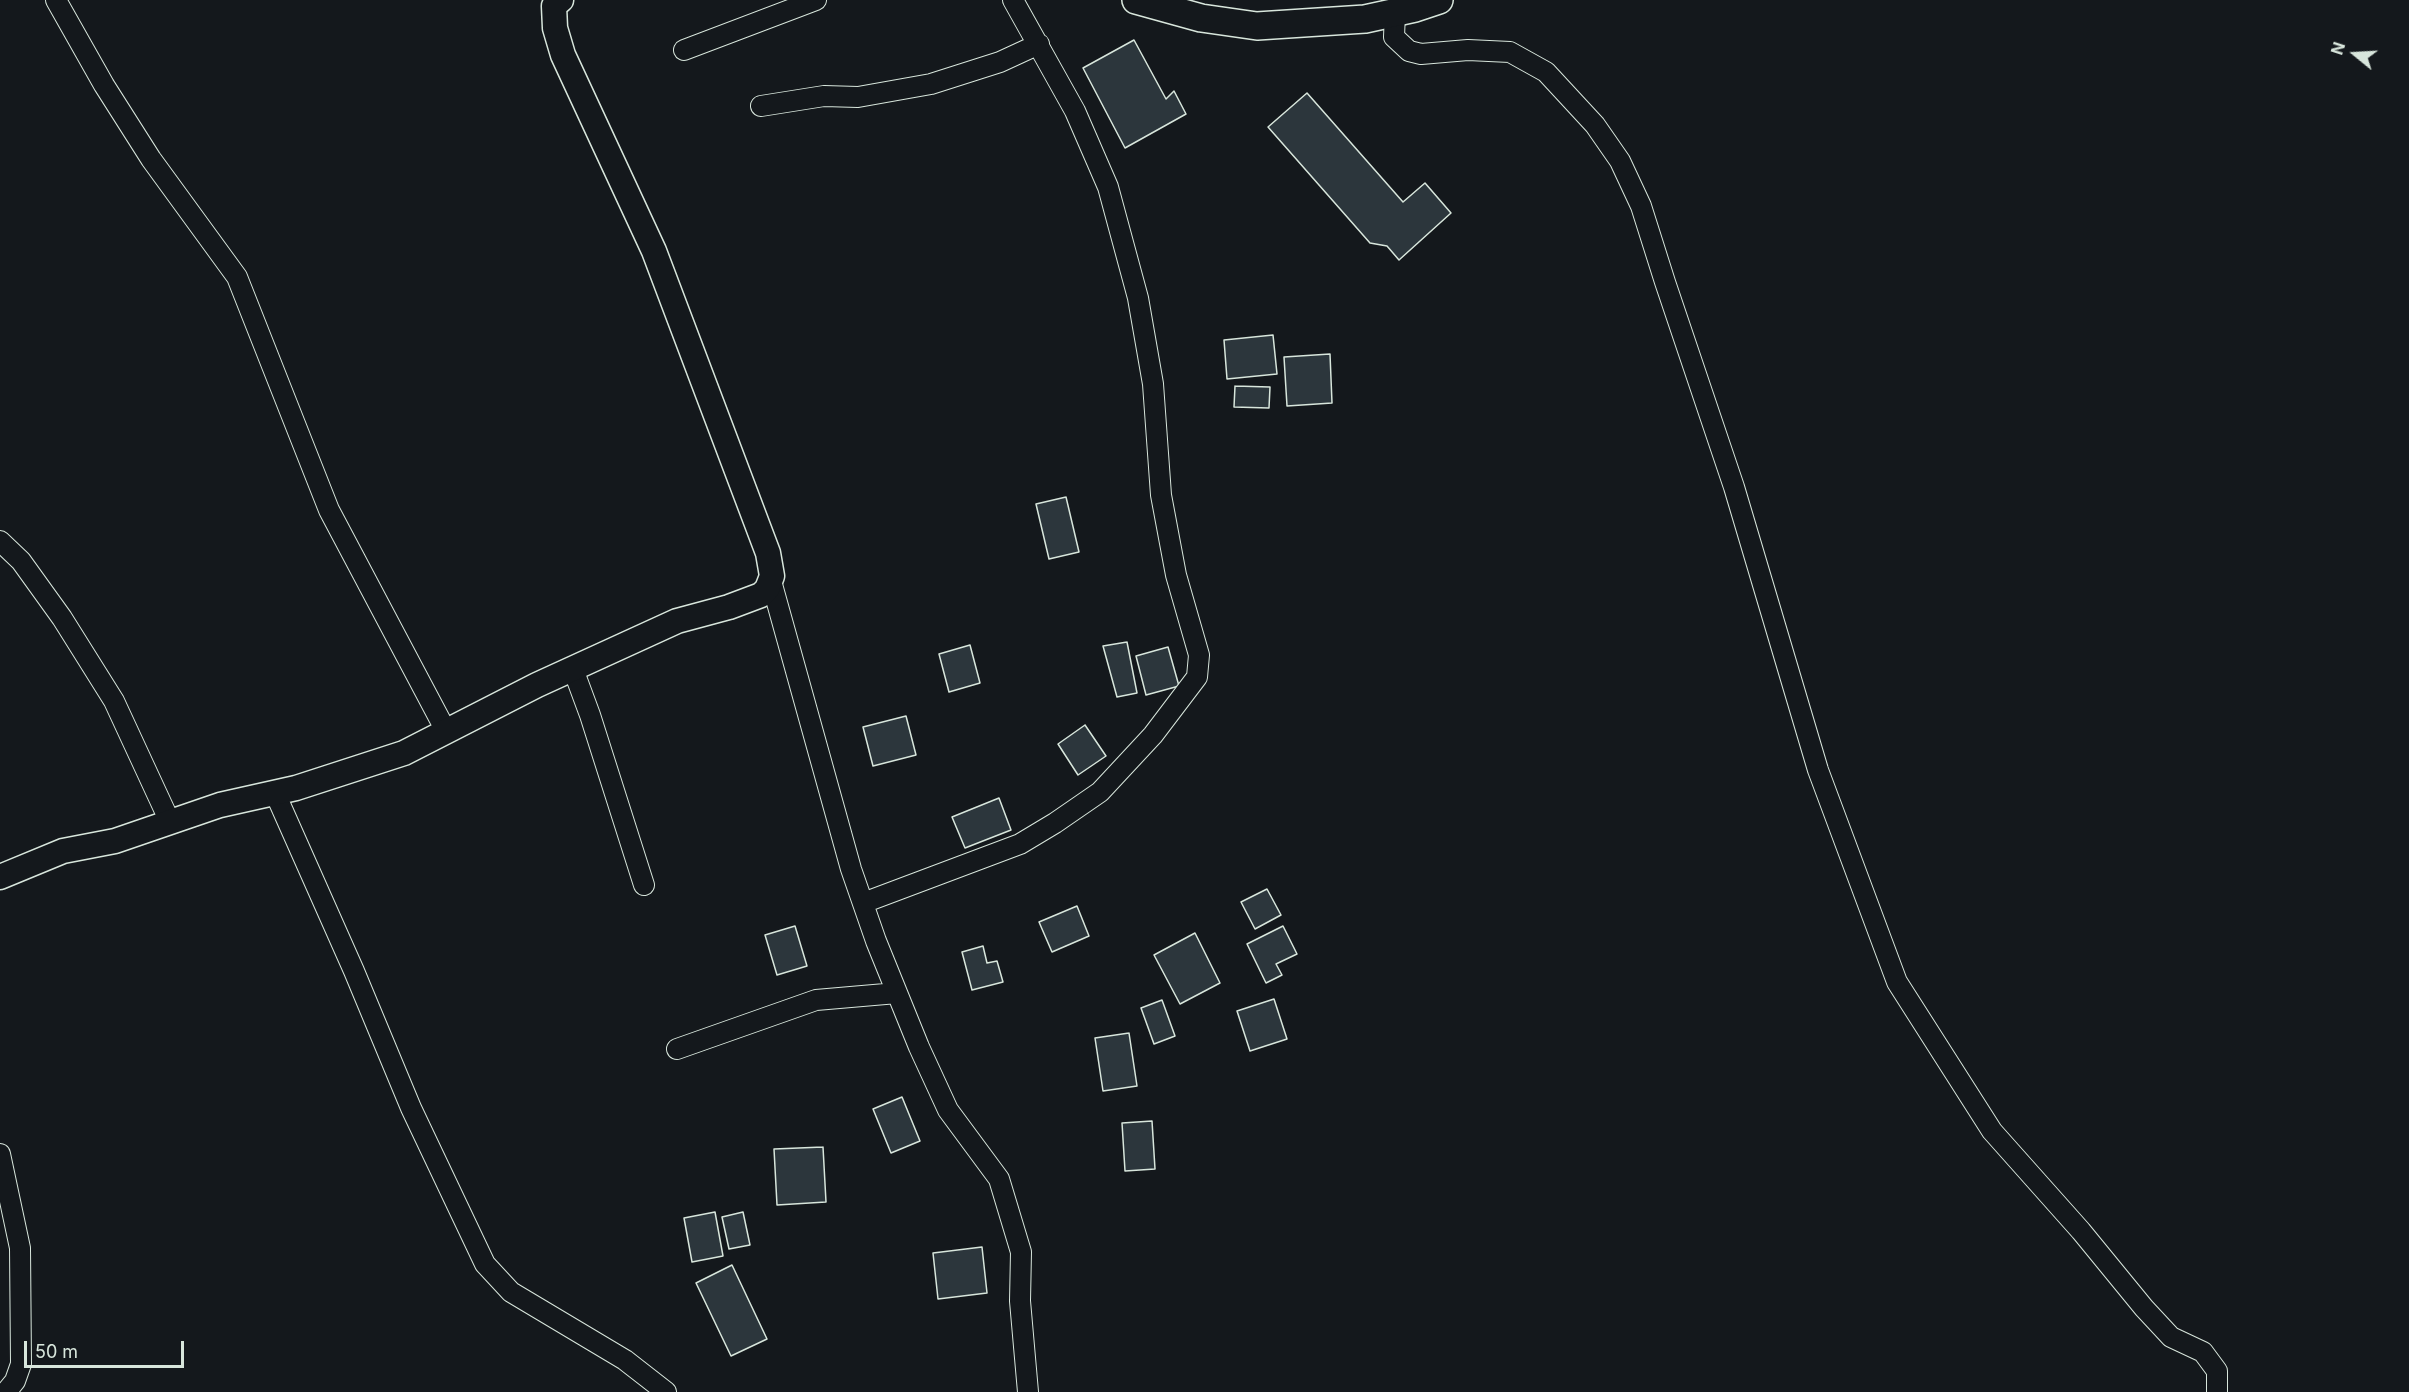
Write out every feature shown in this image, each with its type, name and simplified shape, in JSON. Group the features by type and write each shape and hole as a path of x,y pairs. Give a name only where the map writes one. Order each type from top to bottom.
{"main road":[{"path":"1136,0 1201,18 1257,26 1365,18 1439,0"}],"street":[{"path":"56,0 104,85 151,159 213,241 237,277 328,510 446,731"},
{"path":"684,50 816,0"},
{"path":"863,903 1020,844 1055,823 1100,792 1153,735 1197,677 1198,655 1176,575 1161,495 1153,384 1138,298 1108,187 1075,111 1013,0"},
{"path":"556,2 555,28 562,56 654,251 768,553 771,581 850,869 897,993 948,1110 999,1179 1021,1252 1020,1301 1028,1392"},
{"path":"1395,12 1394,37 1409,51 1422,54 1468,50 1510,52 1546,72 1595,125 1620,161 1641,206 1724,455 1818,770 1897,982 1992,1131 2171,1337 2203,1352 2217,1371 2217,1392"},
{"path":"761,106 824,96 858,98 931,84 1000,62 1039,44"},
{"path":"0,541 21,561 62,618 114,700 170,822"},
{"path":"0,877 63,851 114,841 220,805 296,788 404,753 573,669 677,621 729,607 761,595 771,581"},
{"path":"573,669 644,885"},
{"path":"275,793 354,971 411,1108 485,1264 511,1292 625,1360 666,1392"},
{"path":"677,1049 816,1000 897,993"},
{"path":"0,1154 20,1248 21,1364 15,1381 6,1392"}],"building":[{"path":"1134,40 1166,99 1174,91 1186,114 1125,148 1083,68"},
{"path":"1307,93 1403,202 1425,183 1451,213 1399,260 1387,246 1370,243 1268,127"},
{"path":"1273,335 1277,374 1227,379 1224,340"},
{"path":"1330,354 1332,403 1287,406 1284,357"},
{"path":"1235,386 1270,387 1269,408 1234,407"},
{"path":"1066,497 1079,552 1049,559 1036,504"},
{"path":"1127,642 1137,693 1117,697 1103,646"},
{"path":"970,645 980,683 949,692 939,654"},
{"path":"1168,647 1179,686 1146,695 1136,656"},
{"path":"906,716 916,755 873,766 863,727"},
{"path":"1085,725 1106,756 1078,775 1058,744"},
{"path":"999,798 1011,830 965,848 952,817"},
{"path":"1267,889 1281,915 1255,929 1241,902"},
{"path":"1077,906 1089,936 1052,952 1039,922"},
{"path":"795,926 807,966 777,975 765,935"},
{"path":"1283,926 1297,954 1276,964 1282,975 1266,983 1247,944"},
{"path":"1195,933 1220,983 1180,1004 1154,955"},
{"path":"983,946 987,963 997,961 1003,982 972,990 962,952"},
{"path":"1274,999 1287,1039 1250,1051 1237,1011"},
{"path":"1162,1000 1175,1036 1154,1044 1141,1008"},
{"path":"1129,1033 1137,1086 1103,1091 1095,1038"},
{"path":"902,1097 920,1141 891,1153 873,1109"},
{"path":"1152,1121 1155,1169 1125,1171 1122,1123"},
{"path":"823,1147 826,1202 777,1205 774,1149"},
{"path":"715,1212 723,1256 692,1262 684,1218"},
{"path":"743,1212 750,1245 729,1249 722,1217"},
{"path":"982,1247 987,1293 938,1299 933,1253"},
{"path":"732,1265 767,1339 731,1356 696,1283"}]}
